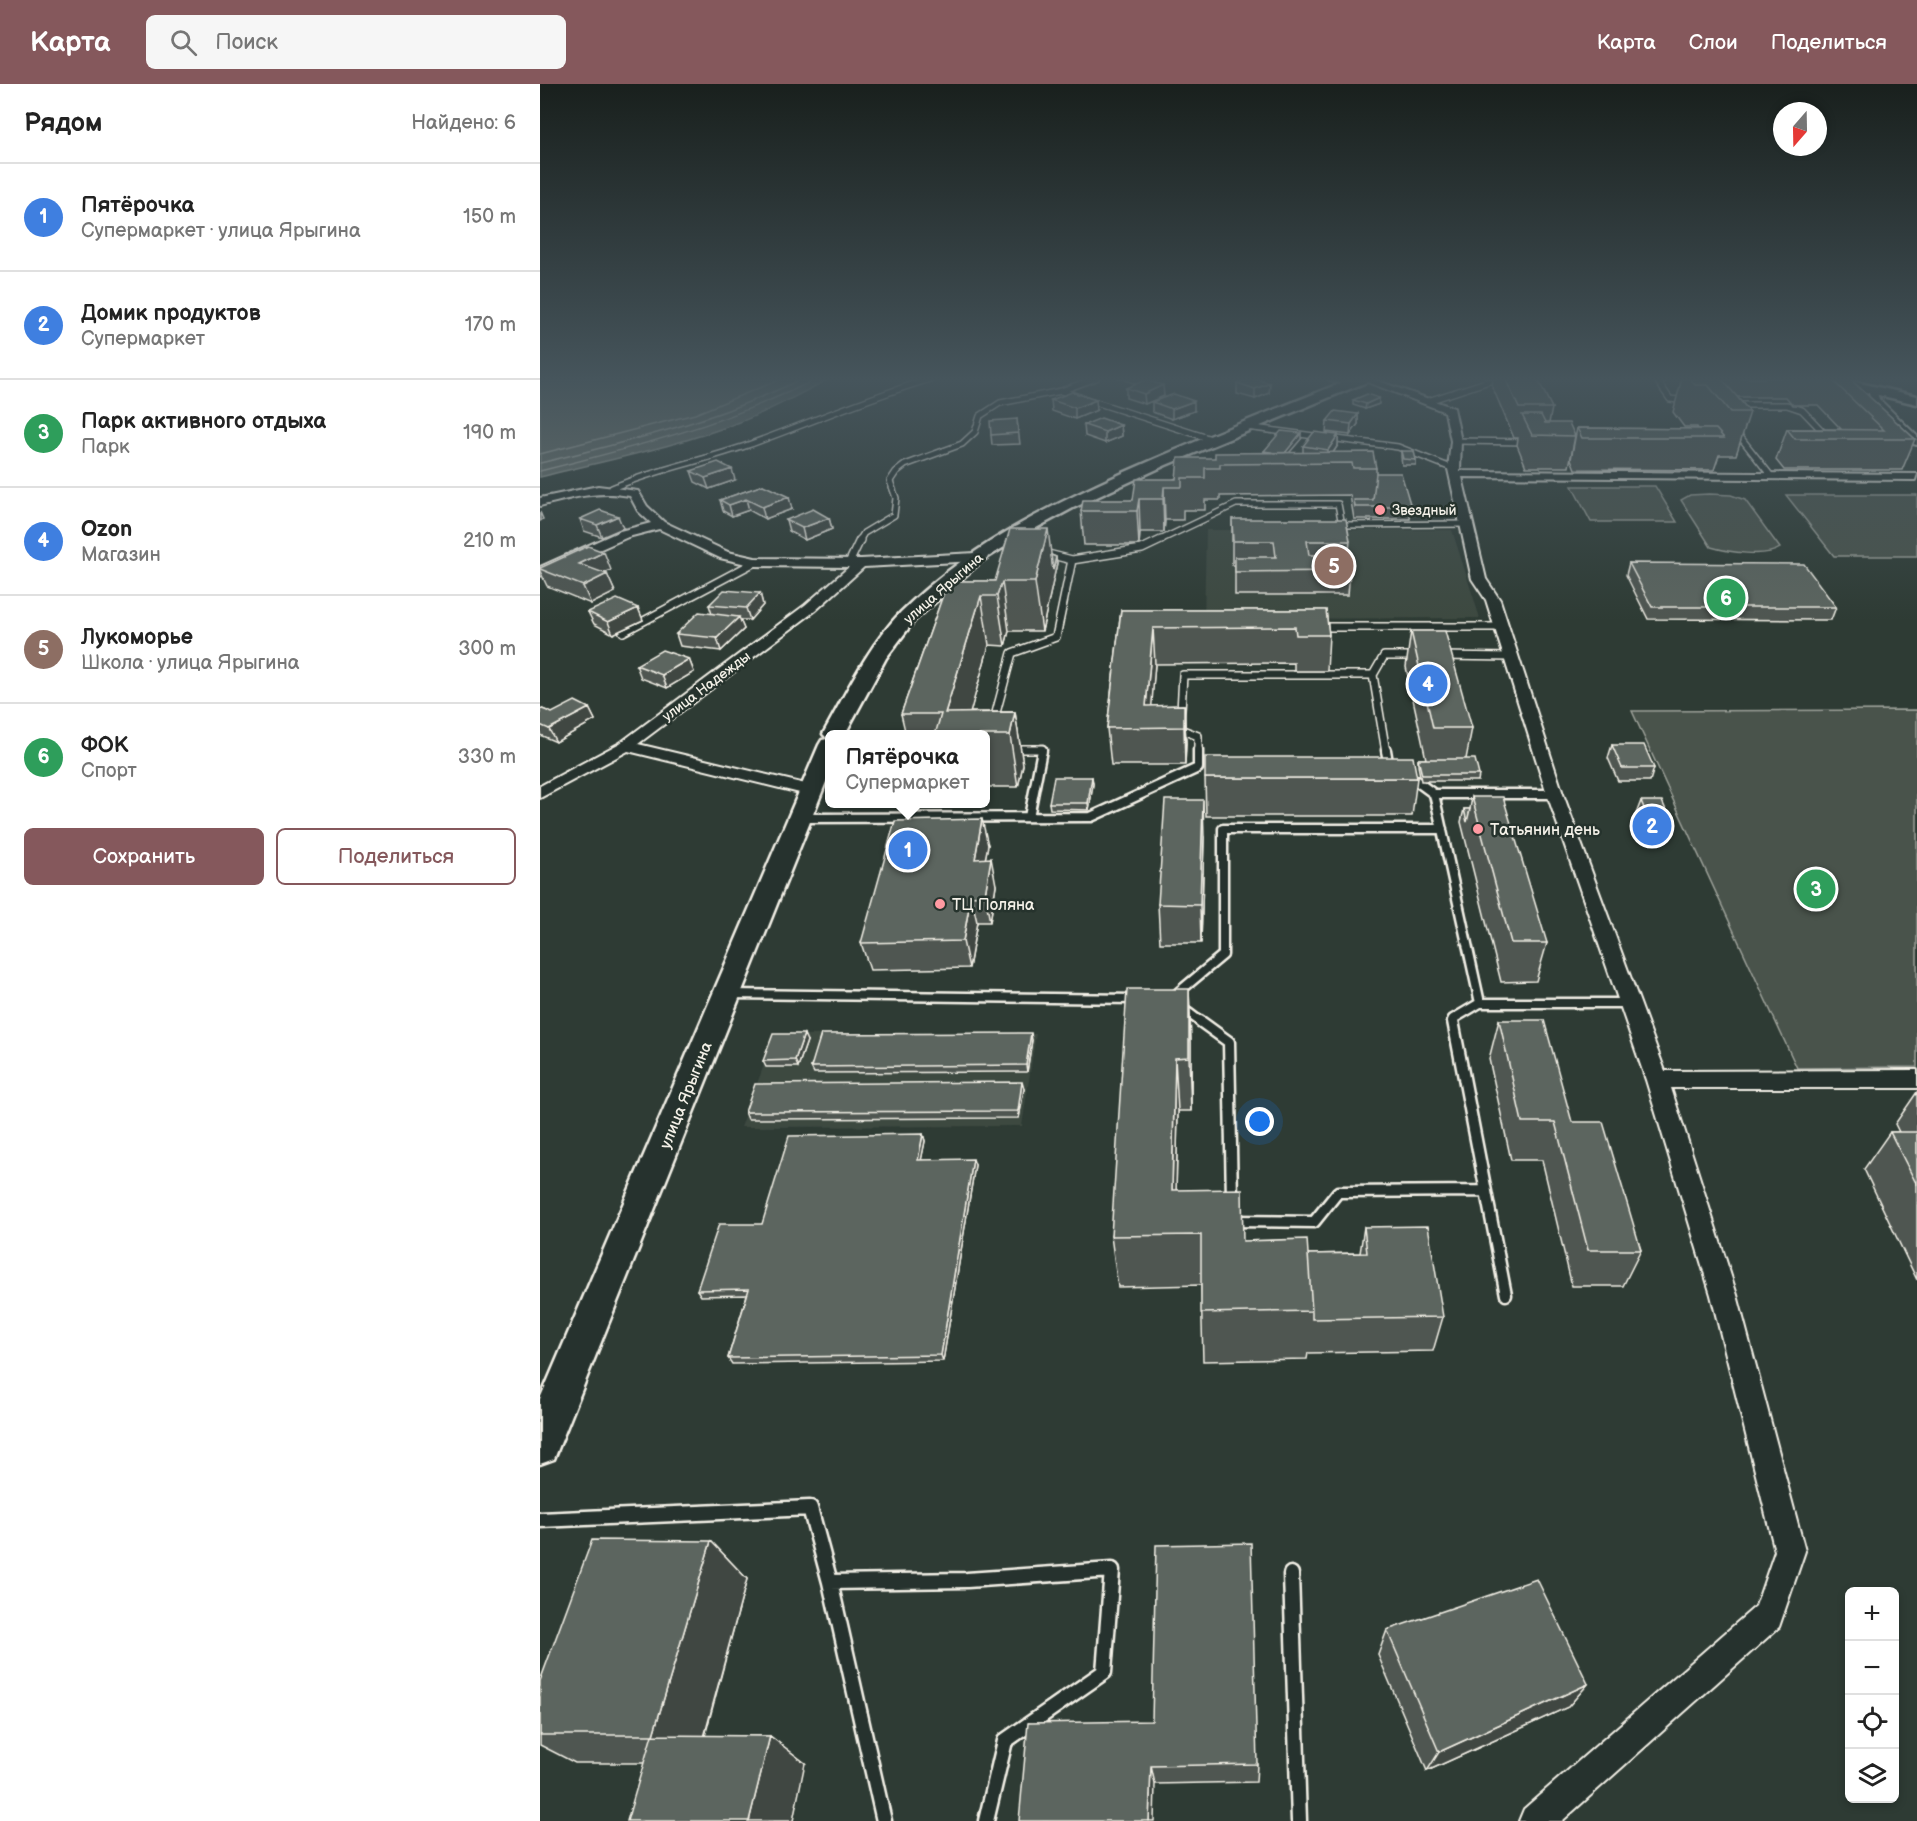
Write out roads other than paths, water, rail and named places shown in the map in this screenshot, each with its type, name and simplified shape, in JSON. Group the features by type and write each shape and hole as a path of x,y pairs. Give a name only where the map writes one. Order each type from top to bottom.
{"street":[{"name":"улица Ярыгина","path":"837,730 877,657 907,617 976,557 1003,544 1067,505 1171,459"},
{"path":"1455,459 1455,472 1479,579 1493,600 1555,794 1657,1080 1724,1295 1790,1551 1768,1616 1536,1821"},
{"path":"1455,472 1771,476 1862,473 1916,477"},
{"path":"540,502 580,491 612,488 634,493 642,508 660,525 724,555 755,562 855,563 976,557"},
{"path":"540,572 624,534 660,525"},
{"name":"улица Надежды","path":"540,793 626,746 810,608 855,563"},
{"path":"626,746 806,804"},
{"name":"улица Ярыгина","path":"540,1445 825,757"},
{"path":"1657,1080 1917,1079"}],"lane":[{"path":"612,488 633,478 699,459"},
{"path":"855,563 856,546 864,533 894,515 897,506 896,493 890,481 899,467 923,459"},
{"path":"1425,459 1455,472"},
{"path":"1758,459 1771,476"},
{"path":"1037,552 1072,560 1142,549 1236,504 1338,504 1342,525 1467,524"},
{"path":"993,727 1012,653 1056,637 1072,560"},
{"path":"623,632 755,562"},
{"path":"1311,627 1501,627"},
{"path":"1511,657 1384,656 1373,675 1388,762 1434,794 1555,794"},
{"path":"875,808 1029,817 1091,817 1198,768 1198,736 1180,729 1183,675 1373,675"},
{"path":"998,749 1042,749 1029,817"},
{"path":"1434,794 1480,1002"},
{"path":"806,804 825,805"},
{"path":"1159,999 1223,955 1223,828 1442,829"},
{"path":"726,994 1159,999 1229,1042 1233,1222 1314,1222 1338,1192 1486,1191"},
{"path":"1506,1296 1453,1019 1480,1002 1629,1003"},
{"path":"540,1520 810,1508 830,1582 884,1821"},
{"path":"830,1582 967,1580 1112,1570 1104,1672 1005,1741 986,1821"},
{"path":"1291,1574 1299,1821"}],"water":[{"path":"540,459 612,459 540,477"}],"place":[{"name":"Звездный","path":"1380,510"},
{"name":"Лукоморье","path":"1334,566"},
{"name":"ФОК","path":"1726,598"},
{"name":"Ozon","path":"1428,684"},
{"name":"Домик продуктов","path":"1652,826"},
{"name":"Татьянин день","path":"1478,829"},
{"name":"Пятёрочка","path":"908,850"},
{"name":"Парк активного отдыха","path":"1816,889"},
{"name":"ТЦ Поляна","path":"940,904"}]}
